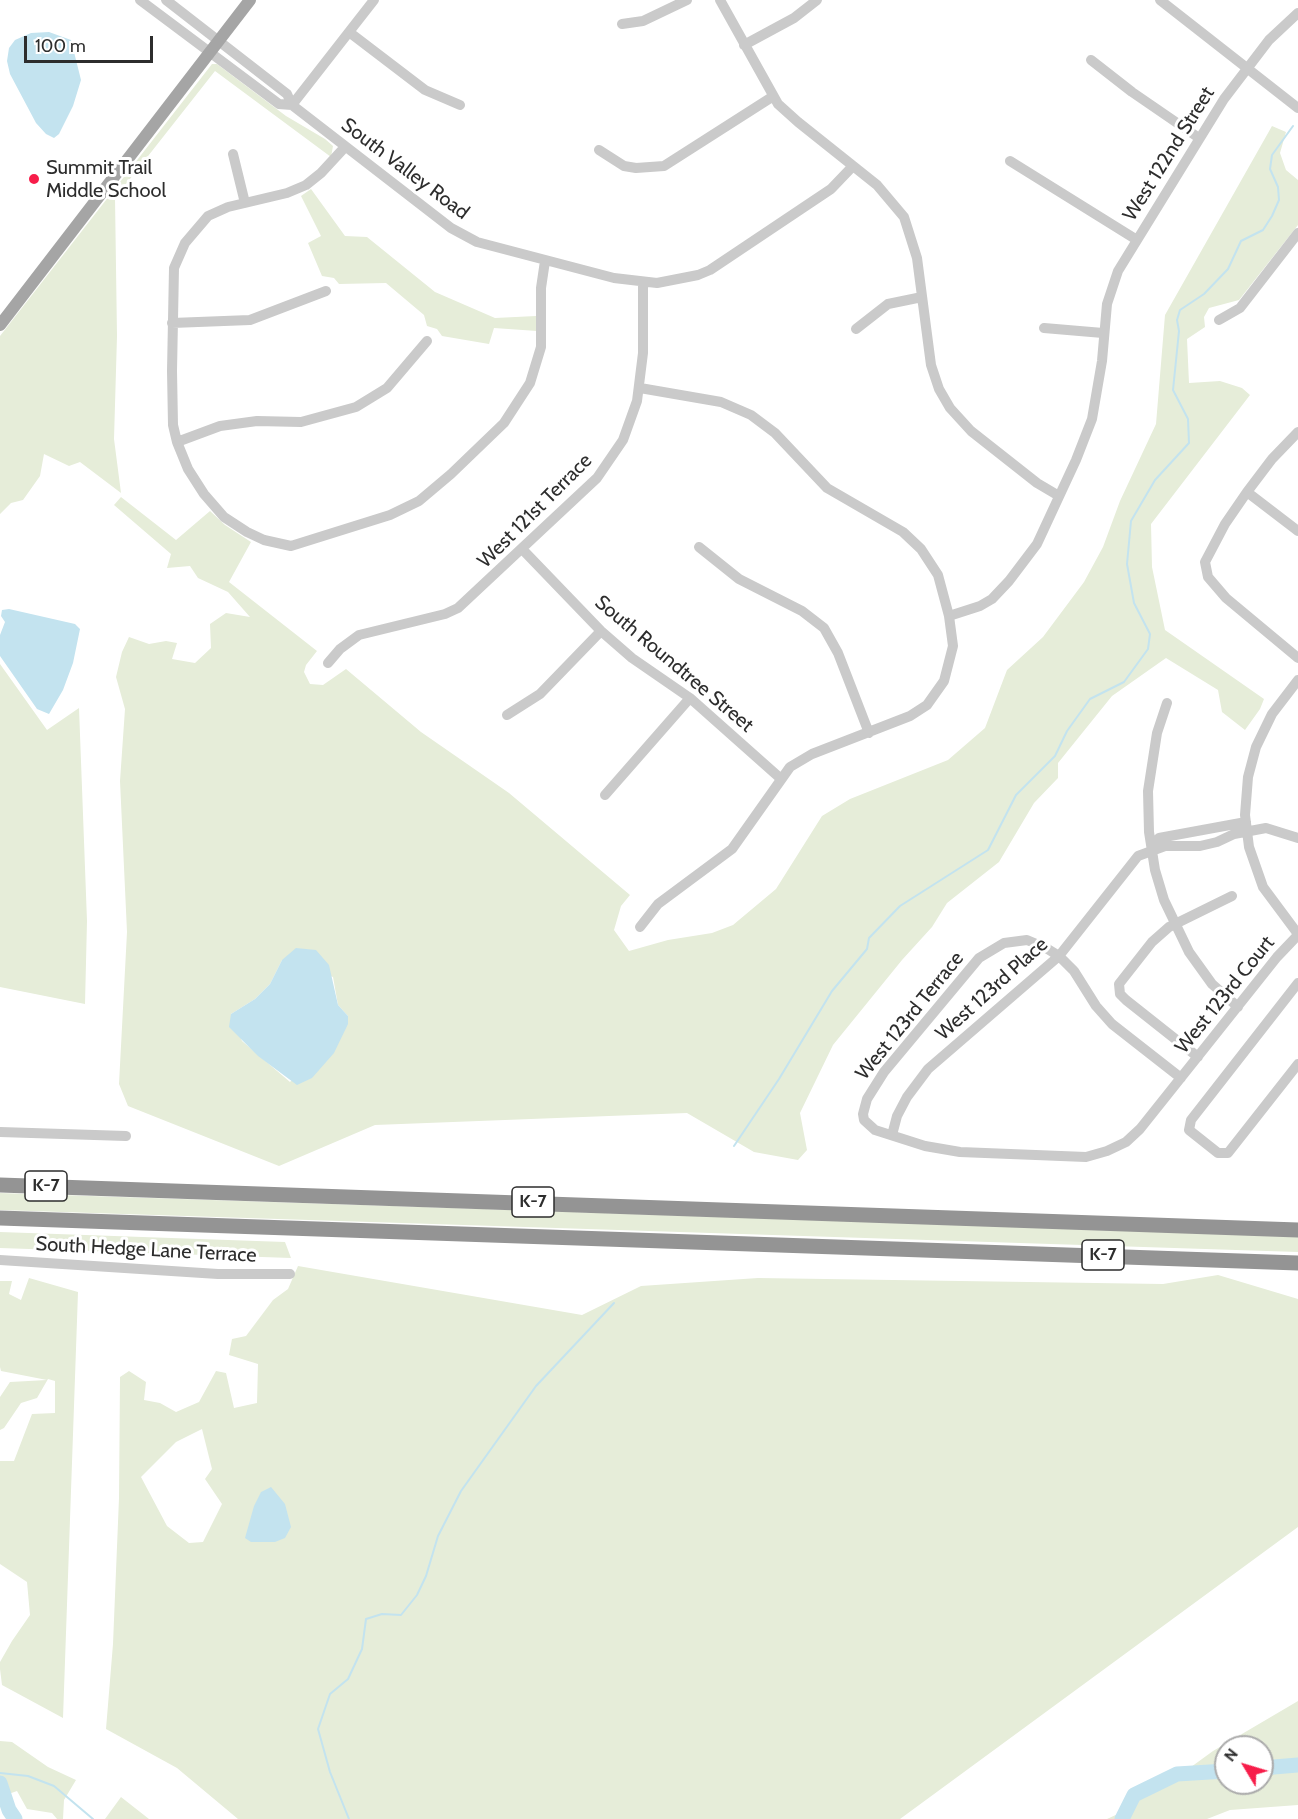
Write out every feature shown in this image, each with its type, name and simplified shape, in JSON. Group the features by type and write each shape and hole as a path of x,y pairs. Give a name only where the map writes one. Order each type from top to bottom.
{"highway":[{"name":"K-7","path":"0,1185 1298,1230"},
{"name":"K-7","path":"0,1218 1298,1263"}],"main road":[{"path":"0,325 250,0"}],"street":[{"name":"South Valley Road","path":"141,0 279,104 291,105"},
{"name":"South Valley Road","path":"166,0 287,94 291,105 465,237 545,261 643,283"},
{"path":"291,105 374,0"},
{"path":"622,24 643,21 687,0"},
{"path":"720,0 772,97 791,117 884,192 904,217 915,245 931,365 939,389 950,408 971,431 1037,483 1059,496"},
{"path":"744,45 794,18 817,0"},
{"path":"1160,0 1298,108"},
{"name":"West 122nd Street","path":"950,616 980,606 1001,591 1037,544 1092,419 1111,288 1137,240 1199,138 1247,68 1277,31 1298,13"},
{"path":"349,32 425,90 460,105"},
{"path":"1091,60 1132,92 1199,138"},
{"path":"598,150 624,166 636,168 664,166 772,97"},
{"path":"345,147 321,173 306,185 287,193 245,203 208,216 184,243 174,268 172,371 173,425 177,442 188,469 204,494 224,517 264,540 291,546 390,515 419,501 504,423 526,391 539,355 542,332 541,288 545,261"},
{"path":"233,154 245,203"},
{"path":"1010,161 1137,240"},
{"path":"643,283 657,284 698,275 726,261 831,189 853,166"},
{"path":"1219,320 1240,308 1298,233"},
{"name":"West 121st Terrace","path":"328,663 340,649 359,635 445,614 458,608 523,550 607,466 623,440 633,417 640,388 643,283"},
{"path":"172,323 250,320 326,291"},
{"path":"856,328 888,304 922,297"},
{"path":"1044,328 1103,333"},
{"path":"177,442 220,426 257,421 301,422 356,407 387,388 427,341"},
{"path":"640,388 721,402 761,422 783,441 827,488 897,528 916,544 938,575 950,616 952,656 940,688 921,710 805,757 790,767 780,778 732,849 716,864 658,904 640,927"},
{"path":"1298,432 1272,459 1247,492 1208,552 1205,568 1208,577 1226,598 1298,658"},
{"path":"1247,492 1298,531"},
{"path":"699,546 739,579 802,611 824,628 838,653 869,733"},
{"name":"South Roundtree Street","path":"523,550 601,631 632,658 690,698 780,778"},
{"path":"507,715 540,694 601,631"},
{"path":"1298,680 1272,714 1256,747 1248,777 1246,827 1249,847 1263,887 1298,935"},
{"path":"605,795 690,698"},
{"path":"1167,703 1157,733 1148,791 1151,849 1158,884 1174,924 1203,972 1223,995 1238,1007"},
{"path":"1223,840 1246,827 1266,828 1298,838"},
{"name":"West 123rd Place","path":"892,1135 897,1116 907,1097 928,1069 1059,956 1130,864 1151,849 1159,838 1246,827"},
{"path":"1151,849 1175,845 1200,846 1223,840 1238,840 1249,847"},
{"path":"1198,1056 1126,999 1118,988 1152,942 1174,924 1232,896"},
{"name":"West 123rd Court","path":"892,1135 925,1146 960,1152 1086,1157 1126,1142 1140,1129 1277,957 1298,935"},
{"name":"West 123rd Terrace","path":"892,1135 875,1130 864,1120 863,1114 867,1099 884,1072 979,958 997,945 1027,940 1059,956"},
{"path":"1059,956 1074,971 1096,1006 1112,1024 1181,1078"},
{"path":"1298,982 1188,1124 1191,1132 1223,1155 1232,1149 1298,1064"},
{"path":"0,1132 126,1136"},
{"name":"South Hedge Lane Terrace","path":"0,1260 218,1274 290,1274"}],"green space":[{"path":"212,64 217,64 286,116 325,139 333,146 331,157 215,71 115,198 117,336 114,439 121,493 80,462 69,466 44,454 40,476 23,500 11,503 0,514 0,336"},
{"path":"1272,126 1286,132 1280,153 1286,170 1298,180 1298,225 1239,300 1209,308 1204,317 1205,327 1187,339 1189,383 1220,381 1242,388 1250,395 1151,524 1152,567 1165,630 1264,699 1260,709 1245,730 1222,712 1218,690 1166,658 1112,696 1058,763 1058,778 1034,803 999,862 947,903 932,927 833,1045 800,1113 807,1150 798,1160 754,1152 687,1113 375,1125 279,1166 128,1106 119,1084 127,932 120,781 125,709 116,677 122,652 129,637 149,644 166,641 177,643 172,659 195,663 211,648 210,624 226,613 250,617 228,592 198,578 190,566 167,568 171,554 114,505 121,497 176,540 210,511 225,525 251,542 229,582 317,651 306,665 304,672 310,684 323,685 346,669 421,732 509,793 630,895 621,906 614,930 629,951 668,940 712,933 733,925 776,889 822,816 850,799 948,760 985,728 1007,670 1043,637 1084,582 1103,547 1120,501 1156,424 1165,315","holes":["282,960 333,977 338,1005 348,1016 290,1082 242,1041 231,1014 255,999 270,984"]},
{"path":"311,189 345,236 367,237 435,292 495,318 536,316 537,331 494,328 489,344 442,336 437,329 427,326 424,315 386,283 339,284 334,278 322,276 308,243 321,236 301,196"},
{"path":"0,664 47,730 79,708 87,921 85,1004 0,987"},
{"path":"0,1193 1298,1236 1298,1252 0,1210"},
{"path":"0,1232 285,1242 291,1258 0,1248"},
{"path":"298,1266 582,1315 641,1286 758,1278 1163,1284 1218,1275 1298,1299 1298,1527 900,1819 238,1819 177,1768 106,1729 113,1644 119,1498 120,1377 129,1371 146,1382 144,1400 160,1403 176,1412 199,1402 216,1371 226,1373 234,1408 257,1403 258,1364 229,1355 232,1339 246,1336 273,1300 288,1289","holes":["202,1429 212,1469 205,1479 222,1504 203,1542 189,1543 167,1526 141,1477 176,1442"]},
{"path":"29,1278 78,1292 63,1718 2,1685 0,1669 0,1662 30,1615 27,1582 0,1564 0,1461 14,1461 32,1414 55,1413 55,1381 48,1379 37,1398 21,1403 4,1428 0,1430 0,1397 10,1382 47,1380 1,1371 0,1367 0,1281 12,1281 9,1294 21,1300"},
{"path":"1298,1701 1298,1805 1230,1810 1207,1819 1107,1819 1120,1813 1140,1796 1180,1775 1214,1750 1214,1795 1274,1795 1274,1735 1240,1735"},
{"path":"0,1741 12,1742 48,1767 76,1780 64,1800 63,1819 57,1819 52,1813 27,1809 17,1791 0,1797"},
{"path":"121,1797 149,1819 105,1819"}],"water":[{"path":"49,32 71,40 81,80 73,106 59,134 54,138 46,134 36,123 10,74 7,61 9,48 15,40 31,33"},
{"path":"9,609 75,624 80,629 73,663 63,690 49,714 37,709 0,656 0,635 5,622 1,616 2,610"},
{"path":"296,948 316,950 329,965 338,1005 348,1016 348,1024 334,1053 312,1078 297,1085 258,1056 229,1027 231,1014 255,999 270,984 282,960"},
{"path":"271,1487 285,1504 291,1527 285,1538 275,1542 251,1542 245,1538 254,1506 261,1492"}],"waterway":[{"path":"734,1146 779,1079 832,991 867,949 869,938 900,906 988,850 1016,795 1055,756 1067,731 1090,699 1124,682 1148,649 1150,634 1134,603 1127,564 1131,521 1155,480 1189,443 1188,419 1173,390 1179,331 1177,320 1180,310 1204,294 1228,269 1241,241 1263,230 1272,216 1279,200 1278,187 1270,169 1272,155 1293,126"},
{"path":"349,1819 330,1772 318,1729 330,1694 348,1679 362,1649 366,1619 382,1614 401,1615 417,1595 426,1576 438,1536 461,1491 536,1386 614,1303"},
{"path":"1274,1767 1298,1765"},
{"path":"1122,1819 1134,1795 1177,1774 1214,1772"},
{"path":"0,1773 28,1776 54,1786 93,1819"},
{"path":"0,1783 9,1810 15,1819"}],"place":[{"name":"Summit Trail Middle School","path":"34,179"}]}
